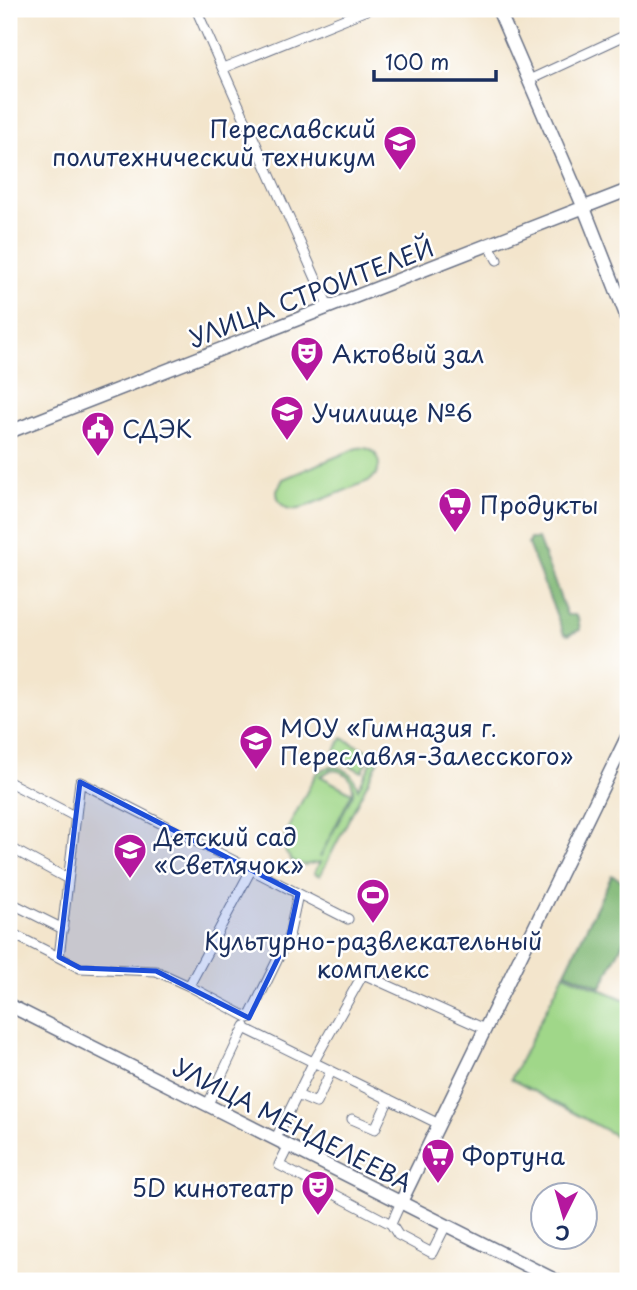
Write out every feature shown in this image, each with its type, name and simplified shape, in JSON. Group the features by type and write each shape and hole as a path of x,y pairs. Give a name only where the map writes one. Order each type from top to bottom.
{"main road":[{"path":"498,9 584,208 628,320"},
{"name":"УЛИЦА СТРОИТЕЛЕЙ","path":"9,432 628,190"},
{"path":"401,1202 628,735"},
{"name":"УЛИЦА МЕНДЕЛЕЕВА","path":"9,1005 557,1281"}],"street":[{"path":"196,9 329,308"},
{"path":"223,68 369,9"},
{"path":"529,80 628,34"},
{"path":"489,244 497,260"},
{"path":"9,782 76,817"},
{"path":"60,957 80,782 348,919"},
{"path":"9,847 68,879"},
{"path":"189,986 251,870"},
{"path":"208,1104 289,936 298,894"},
{"path":"9,902 63,929"},
{"path":"9,932 60,957 80,973 156,971 249,1018"},
{"path":"276,1138 313,1063 363,974 485,1029"},
{"path":"244,1028 439,1124"},
{"path":"297,1095 316,1103 331,1071"},
{"path":"352,1119 375,1129 389,1099"},
{"path":"289,1145 279,1165 391,1224 398,1235 432,1252 446,1225"},
{"path":"391,1224 401,1202"}],"highlighted area":[{"path":"80,782 298,894 289,936 249,1018 156,971 80,968 59,957"}],"green space":[{"path":"357,448 370,449 377,457 379,466 371,480 299,509 283,506 277,491 283,479"},
{"path":"530,539 538,539 567,615 575,615 578,618 580,630 564,634 528,544"},
{"path":"342,738 372,753 362,772 332,756"},
{"path":"379,748 384,750 320,876 314,873 320,862 304,865 293,862 283,843 316,774 329,767 342,768 352,776 358,789","holes":["331,770 348,776 353,794 320,857 352,793 320,776"]},
{"path":"612,875 628,884 628,932 601,987 565,972"},
{"path":"564,974 628,1001 628,1118 618,1137 511,1079"}],"place":[{"name":"Переславский политехнический техникум","path":"400,172"},
{"name":"Актовый зал","path":"307,383"},
{"name":"Училище №6","path":"287,442"},
{"name":"СДЭК","path":"98,458"},
{"name":"Продукты","path":"455,534"},
{"name":"МОУ «Гимназия г. Переславля-Залесского»","path":"256,771"},
{"name":"Детский сад «Светлячок»","path":"130,880"},
{"name":"Культурно-развлекательный комплекс","path":"373,925"},
{"name":"Фортуна","path":"438,1185"},
{"name":"5D кинотеатр","path":"318,1217"}]}
